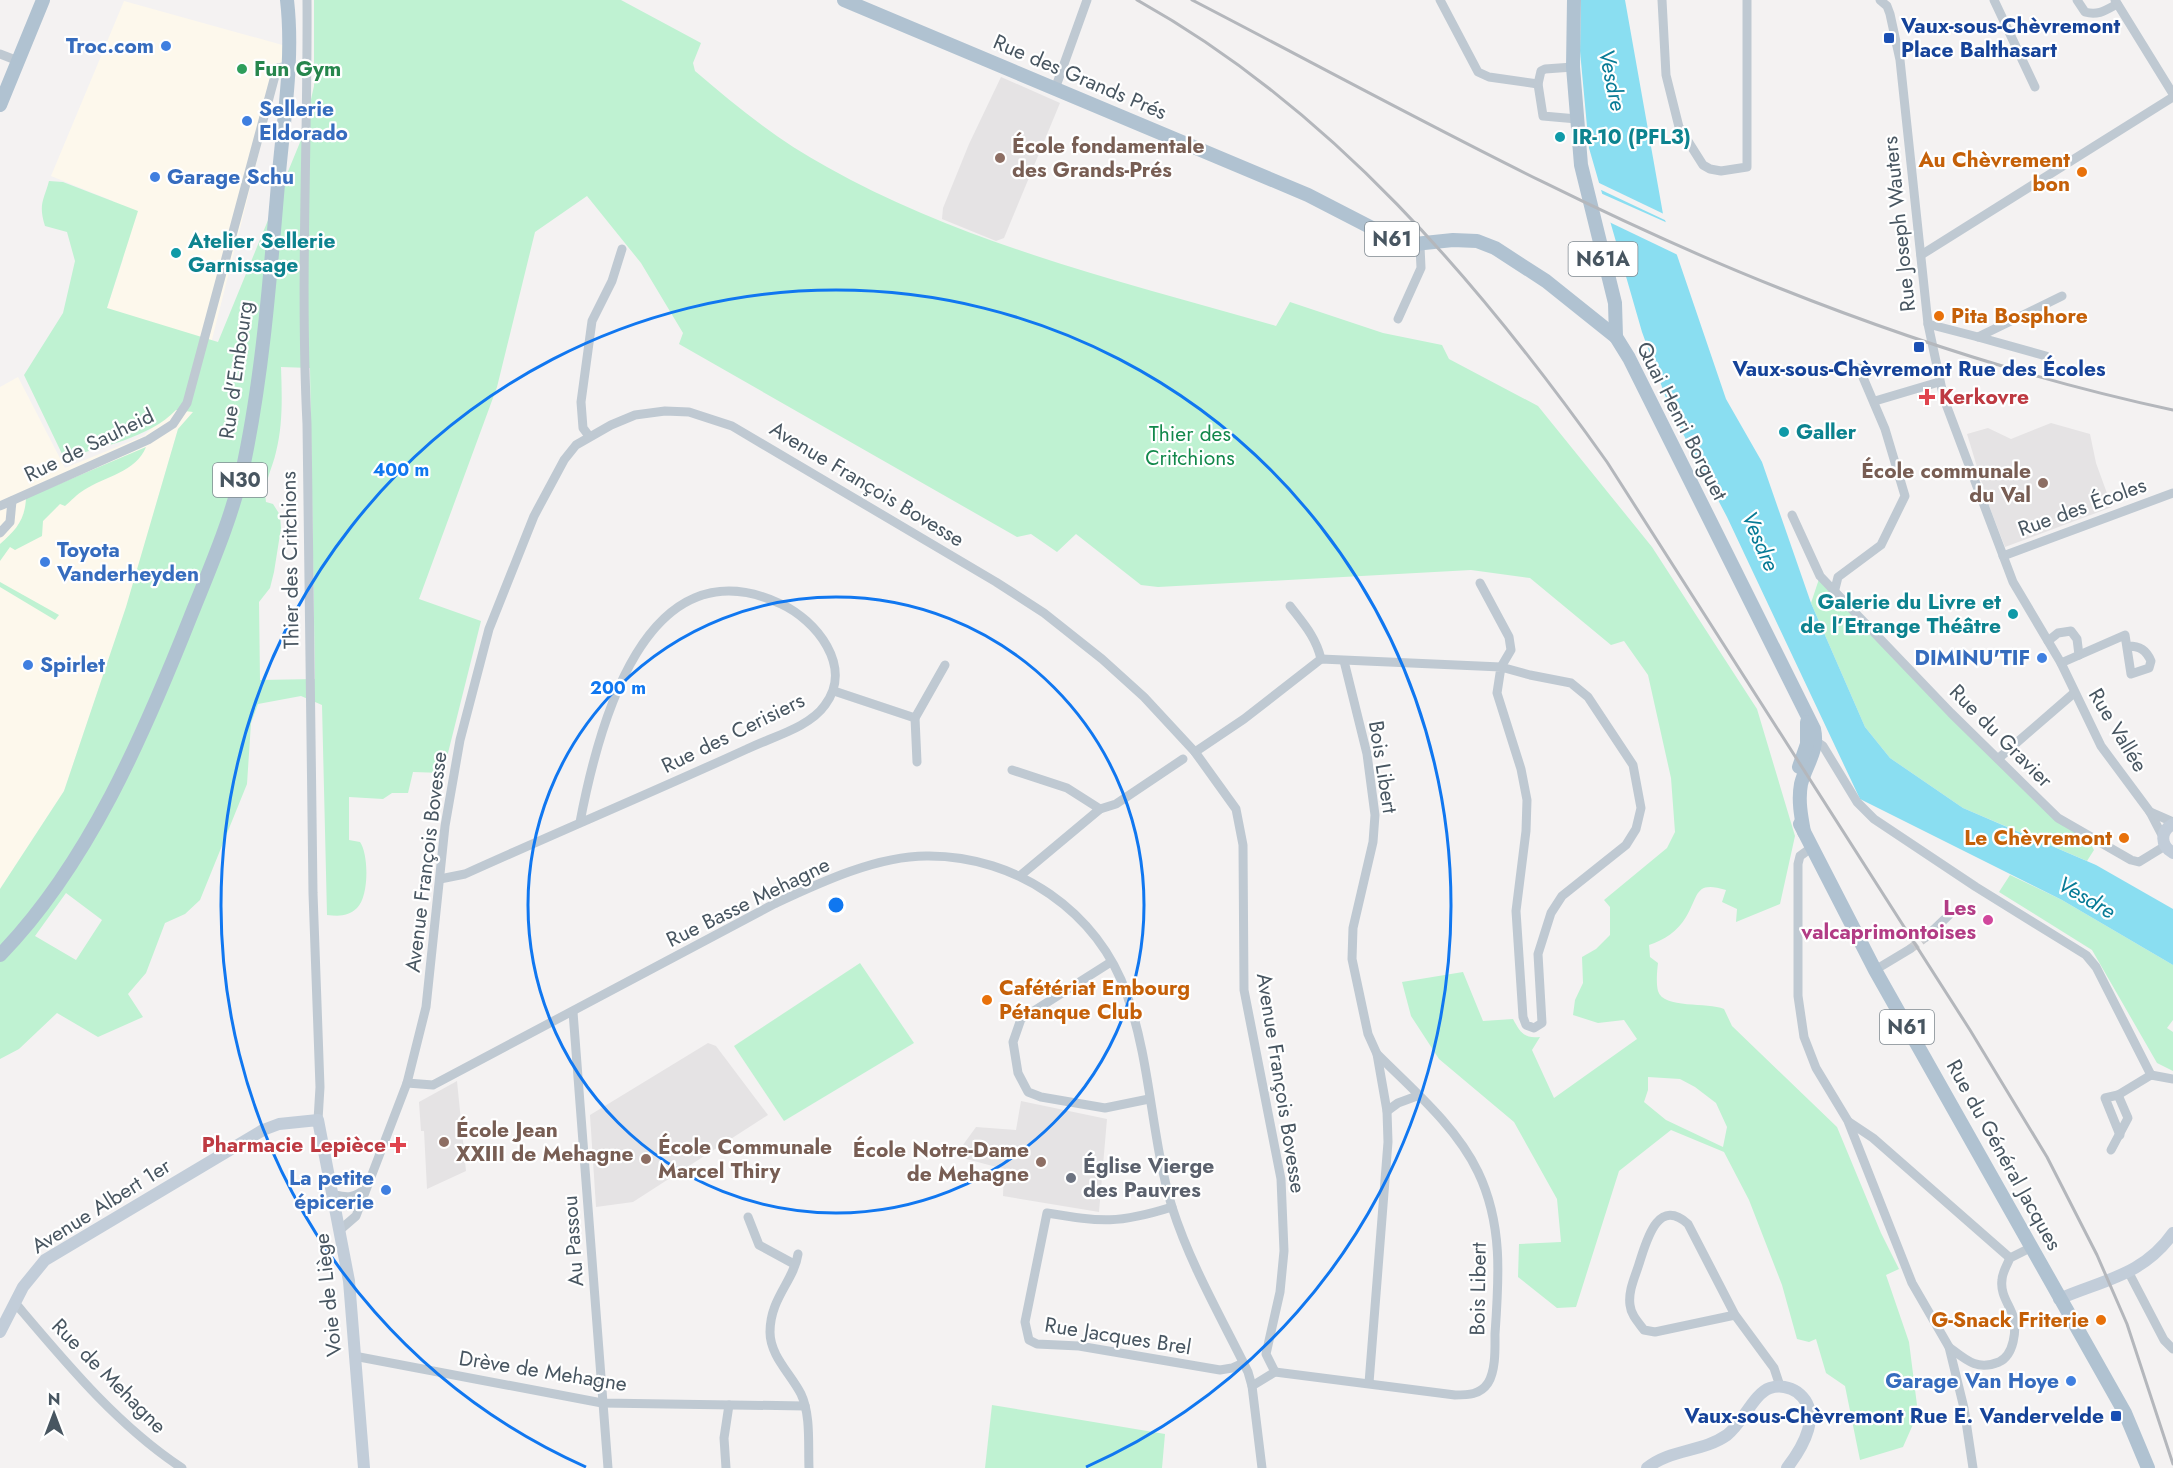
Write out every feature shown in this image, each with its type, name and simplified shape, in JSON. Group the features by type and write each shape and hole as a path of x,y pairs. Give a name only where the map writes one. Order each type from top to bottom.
{"main road":[{"path":"0,105 43,0"},
{"name":"N30","path":"287,0 288,66"},
{"name":"Rue des Grands Prés","path":"844,0 1308,195 1405,245 1420,246 1453,240 1477,241 1495,248 1546,281 1616,338"},
{"name":"Quai Henri Borguet","path":"1574,0 1573,67 1581,165 1615,303 1616,338 1629,358 1807,715"},
{"name":"Rue d'Embourg","path":"0,955 22,932 72,860 131,758 158,700 235,498 250,429 262,342 288,66"},
{"name":"N61a","path":"1594,318 1607,314 1615,303"},
{"name":"Rue du Général Jacques","path":"1807,715 1812,739 1794,783 1794,808 1803,832 1875,970 2125,1413 2148,1468"}],"street":[{"name":"Thier des Critchions","path":"307,0 308,139 303,346 307,424 313,858 320,1087 318,1120"},
{"path":"1054,89 1087,0"},
{"path":"1440,0 1478,72 1507,80 1538,84"},
{"path":"1662,0 1666,75 1679,127 1703,165 1721,171 1747,167 1747,0"},
{"name":"Rue Joseph Wauters","path":"1880,0 1887,6 1890,14 1900,60 1928,324 1939,382 2003,556"},
{"path":"1994,0 2035,87"},
{"path":"1921,255 2173,95 2116,2 2101,12 2090,13 2082,8 2077,0"},
{"path":"0,54 18,61"},
{"name":"Rue de Sauheid","path":"0,506 148,440 173,424 187,403 276,72 278,68 288,66"},
{"path":"1573,67 1545,69 1541,71 1538,84 1543,116 1577,119"},
{"path":"1398,320 1421,268 1420,246"},
{"path":"589,436 583,428 581,402 591,321 612,281 622,249"},
{"path":"1978,337 2062,296"},
{"path":"1928,324 2046,356"},
{"path":"1835,589 1838,577 1881,545 1905,496 1875,401 1859,368"},
{"path":"1875,401 1939,382"},
{"name":"Avenue François Bovesse","path":"341,1229 356,1216 407,1083 426,1007 445,826 460,740 489,629 550,484 576,445 589,436 635,416 665,411 689,412 732,426 996,582 1044,613 1102,659 1144,697 1195,752 1236,809 1241,827 1244,990 1281,1179 1284,1251 1280,1292 1266,1354 1275,1371"},
{"name":"Rue des Écoles","path":"2003,556 2173,493"},
{"path":"0,533 10,522 12,501"},
{"name":"Rue du Gravier","path":"1792,515 1820,576 1952,713 2058,818 2139,862 2167,845"},
{"name":"Rue Vallée","path":"2003,556 2013,582 2061,663 2102,746 2150,812 2167,845"},
{"path":"1195,752 1244,719 1321,659 1501,667 1571,683 1588,697 1633,765 1641,808 1636,829 1626,845 1562,896 1551,913 1538,954 1544,1016 1542,1023 1534,1028 1526,1025 1522,1017 1516,910 1526,831 1527,800 1521,769 1497,693 1501,667 1511,650 1509,637 1480,583"},
{"name":"Rue des Cerisiers","path":"440,879 465,874 813,718 834,691 833,659 826,643 814,628 792,609 770,599 743,592 701,595 668,615 653,628 635,652 603,732 587,786 580,822"},
{"path":"1290,606 1309,629 1318,645 1321,659"},
{"path":"2048,641 2058,633 2071,631 2077,639 2079,655"},
{"path":"2061,663 2125,635 2128,646"},
{"name":"Bois Libert","path":"1344,661 1367,754 1375,815 1373,842 1353,928 1352,959 1368,1034 1377,1054 1387,1111 1388,1142 1369,1383"},
{"path":"917,762 915,718 945,665"},
{"path":"834,691 915,718"},
{"path":"1999,758 2074,693"},
{"path":"1812,739 1857,802 1874,819 1976,887 2086,955 2096,967 2151,1075"},
{"path":"1021,875 1100,809 1116,804 1183,759"},
{"path":"1012,770 1067,788 1100,809"},
{"path":"2150,812 2173,823 2167,828 2167,845"},
{"path":"1811,848 1800,856 1798,864 1797,933 1800,1017 1804,1037 1816,1068 1848,1120 1912,1283 1949,1347 1964,1408 1973,1468"},
{"name":"Rue Basse Mehagne","path":"407,1083 433,1085 774,904 817,884 860,869 929,856 981,861 1021,875 1055,897 1081,919 1111,962 1127,994 1172,1207 1199,1272 1252,1386 1262,1468"},
{"path":"1926,937 1949,915"},
{"path":"1875,970 1910,949"},
{"path":"1111,962 1021,1019 1013,1042 1018,1073 1028,1092 1041,1097 1105,1108 1149,1099"},
{"name":"Au Passou","path":"573,1012 608,1468"},
{"name":"Bois Libert","path":"1275,1371 1455,1395 1473,1395 1488,1383 1494,1362 1500,1270 1497,1232 1489,1201 1478,1171 1449,1129 1377,1054"},
{"path":"2120,1135 2105,1098 2118,1095 2151,1075 2173,1079"},
{"path":"2111,1150 2128,1118 2118,1095"},
{"path":"1387,1111 1398,1103 1416,1096"},
{"name":"Voie de Liège","path":"318,1120 335,1195 350,1281 364,1468"},
{"name":"Avenue Albert 1er","path":"0,1332 32,1273 45,1260 263,1130 279,1124 318,1120"},
{"path":"1848,1120 1873,1138 2010,1258"},
{"path":"335,1195 345,1198 357,1196 365,1189"},
{"name":"Rue Jacques Brel","path":"1172,1207 1119,1221 1101,1222 1047,1213 1025,1322 1029,1340 1037,1344 1079,1346 1220,1370 1243,1363"},
{"path":"1735,1315 1655,1332 1644,1330 1630,1308 1629,1296 1650,1229 1660,1219 1672,1215 1681,1217 1688,1224 1735,1315 1774,1368 1780,1386"},
{"path":"748,1217 759,1245 794,1264"},
{"path":"2060,1299 2129,1273 2151,1258 2173,1233"},
{"path":"1949,1347 1976,1366 1986,1367 2002,1360 2010,1351 2014,1334 2013,1316 2005,1300 2001,1281 2010,1258 2032,1248"},
{"path":"798,1254 778,1295 771,1318 770,1335 776,1354 800,1393 805,1406 809,1468"},
{"path":"2129,1273 2164,1340 2173,1349"},
{"name":"Rue de Mehagne","path":"16,1304 62,1359 107,1404 144,1440 182,1468"},
{"name":"Drève de Mehagne","path":"354,1356 602,1403 805,1406"},
{"path":"1252,1386 1275,1371"},
{"path":"1647,1468 1676,1452 1726,1436 1761,1394 1769,1388 1780,1386 1792,1388 1803,1397 1811,1414 1806,1437 1787,1468"},
{"path":"726,1468 724,1438 729,1405"}],"shaded area":[{"path":"124,1 286,46 194,411 178,429 128,602 64,791 0,889 0,387 18,377 65,468 144,436 182,397 107,308 123,259 101,249 113,201 51,176"},
{"name":"École fondamentale des Grands-Prés","path":"1001,77 1060,103 1004,238 996,241 942,219 943,208 969,144"},
{"name":"École communale du Val","path":"2051,423 2090,434 2096,463 2112,507 2005,547 1988,503 1967,434 1988,428 2011,439"},
{"name":"École Communale Marcel Thiry","path":"708,1043 716,1046 768,1115 633,1202 596,1207 590,1115"},
{"name":"École Jean XXIII de Mehagne","path":"457,1081 466,1171 427,1189 424,1131 421,1131 419,1102"},
{"name":"École Notre-Dame de Mehagne","path":"1021,1101 1107,1119 1099,1212 1003,1196 1004,1169 955,1156 976,1127 1016,1130"}],"green space":[{"name":"Thier des Critchions","path":"314,0 621,0 701,43 693,63 695,71 775,134 827,167 934,219 1104,277 1276,326 1290,302 1383,333 1442,345 1449,359 1538,406 1652,547 1757,709 1795,836 1780,904 1736,922 1737,909 1722,902 1726,890 1716,887 1703,889 1679,927 1665,938 1649,945 1650,957 1658,963 1657,988 1662,997 1677,1003 1724,1009 1732,1026 1837,1127 1881,1233 1899,1269 1886,1275 1909,1342 1918,1413 1903,1447 1860,1460 1845,1386 1826,1373 1816,1339 1809,1342 1797,1339 1782,1285 1749,1200 1724,1152 1671,1130 1619,1171 1576,1307 1557,1308 1518,1277 1519,1244 1561,1242 1557,1199 1514,1122 1439,1059 1411,1016 1402,982 1463,972 1483,1021 1513,1019 1526,1036 1540,1037 1532,1050 1554,1098 1637,1039 1624,1020 1598,1023 1573,1015 1575,1000 1583,983 1582,957 1596,949 1610,935 1610,907 1604,900 1667,848 1675,832 1671,778 1648,675 1624,641 1611,645 1530,578 1471,570 1158,587 1141,585 1076,534 1057,552 1031,534 1017,537 679,344 683,333 641,263 587,196 535,232 497,387 419,599 481,621 443,773 413,772 408,793 392,793 383,799 349,797 349,840 360,842 365,856 366,886 361,903 354,911 346,914 327,915 322,705 301,696 258,704 251,723 247,784 200,900 185,914 165,923 146,973 128,994 143,1017 98,1037 57,1013 19,1049 0,1059 0,889 64,791 126,607 178,429 193,412 176,410 165,420 138,435 64,458 24,375 63,313 75,261 67,232 45,226 42,207 49,181 63,182 138,211 107,308 218,342 303,135 314,86","holes":["281,367 310,368 315,679 260,680 259,602 270,588 281,528 280,515 273,504 266,502 265,495 280,431","66,893 102,920 76,960 35,936","1648,1077 1680,1079 1695,1087 1716,1103 1727,1127 1723,1147 1666,1120 1644,1102 1648,1090"]},
{"path":"146,447 135,462 127,468 92,485 65,506 60,504 43,521 42,536 15,550 10,547 0,561 0,544 19,524 26,498"},
{"path":"1820,576 2058,818 2086,835 2094,850 2087,861 1963,808 1890,758 1865,727 1811,603"},
{"path":"0,582 59,615 55,620 0,587"},
{"path":"2010,875 2062,900 2173,965 2173,1020 2167,1028 2173,1032 2173,1071 2157,1063 2092,950 1999,892"},
{"path":"860,963 914,1043 784,1121 734,1046"},
{"path":"992,1405 1165,1434 1162,1468 985,1468"}],"water":[{"name":"Vesdre","path":"1581,0 1625,0 1663,214 1726,399 1762,462 1811,603 1865,727 1890,758 1963,808 2096,865 2173,909 2173,965 2062,900 1860,799 1727,517 1670,409 1642,332 1589,148 1580,51"}],"pier":[{"path":"1595,181 1666,215 1669,222 1597,188"},
{"path":"1598,192 1670,224 1680,256 1607,221"}],"tunnel":[{"path":"1910,949 1926,937"}],"railway":[{"path":"1137,0 1208,44 1274,93 1337,146 1397,204 1454,266 1507,329 1607,462 1970,1030 2047,1157 2097,1255 2127,1324 2173,1464"},
{"path":"1192,0 1482,152 1704,257 1827,307 1973,357 2072,386 2173,410"}],"place":[{"name":"Vaux-sous-Chèvremont Place Balthasart","path":"1889,38"},
{"name":"Troc.com","path":"166,46"},
{"name":"Fun Gym","path":"242,69"},
{"name":"Sellerie Eldorado","path":"247,121"},
{"name":"IR-10 (PFL3)","path":"1560,137"},
{"name":"École fondamentale des Grands-Prés","path":"1000,158"},
{"name":"Au Chèvrement bon","path":"2082,172"},
{"name":"Garage Schu","path":"155,177"},
{"name":"Atelier Sellerie Garnissage","path":"176,253"},
{"name":"Pita Bosphore","path":"1939,316"},
{"name":"Vaux-sous-Chèvremont Rue des Écoles","path":"1919,347"},
{"name":"Kerkovre","path":"1927,397"},
{"name":"Galler","path":"1784,432"},
{"name":"École communale du Val","path":"2043,483"},
{"name":"Toyota Vanderheyden","path":"45,562"},
{"name":"Galerie du Livre et de l’Etrange Théâtre","path":"2013,614"},
{"name":"DIMINU'TIF","path":"2042,658"},
{"name":"Spirlet","path":"28,665"},
{"name":"Le Chèvremont","path":"2124,838"},
{"name":"Les valcaprimontoises","path":"1988,920"},
{"name":"Cafétériat Embourg Pétanque Club","path":"987,1000"},
{"name":"École Jean XXIII de Mehagne","path":"444,1142"},
{"name":"Pharmacie Lepièce","path":"398,1145"},
{"name":"École Communale Marcel Thiry","path":"646,1159"},
{"name":"École Notre-Dame de Mehagne","path":"1041,1162"},
{"name":"Église Vierge des Pauvres","path":"1071,1178"},
{"name":"La petite épicerie","path":"386,1190"},
{"name":"G-Snack Friterie","path":"2101,1320"},
{"name":"Garage Van Hoye","path":"2071,1381"},
{"name":"Vaux-sous-Chèvremont Rue E. Vandervelde","path":"2116,1416"}]}
